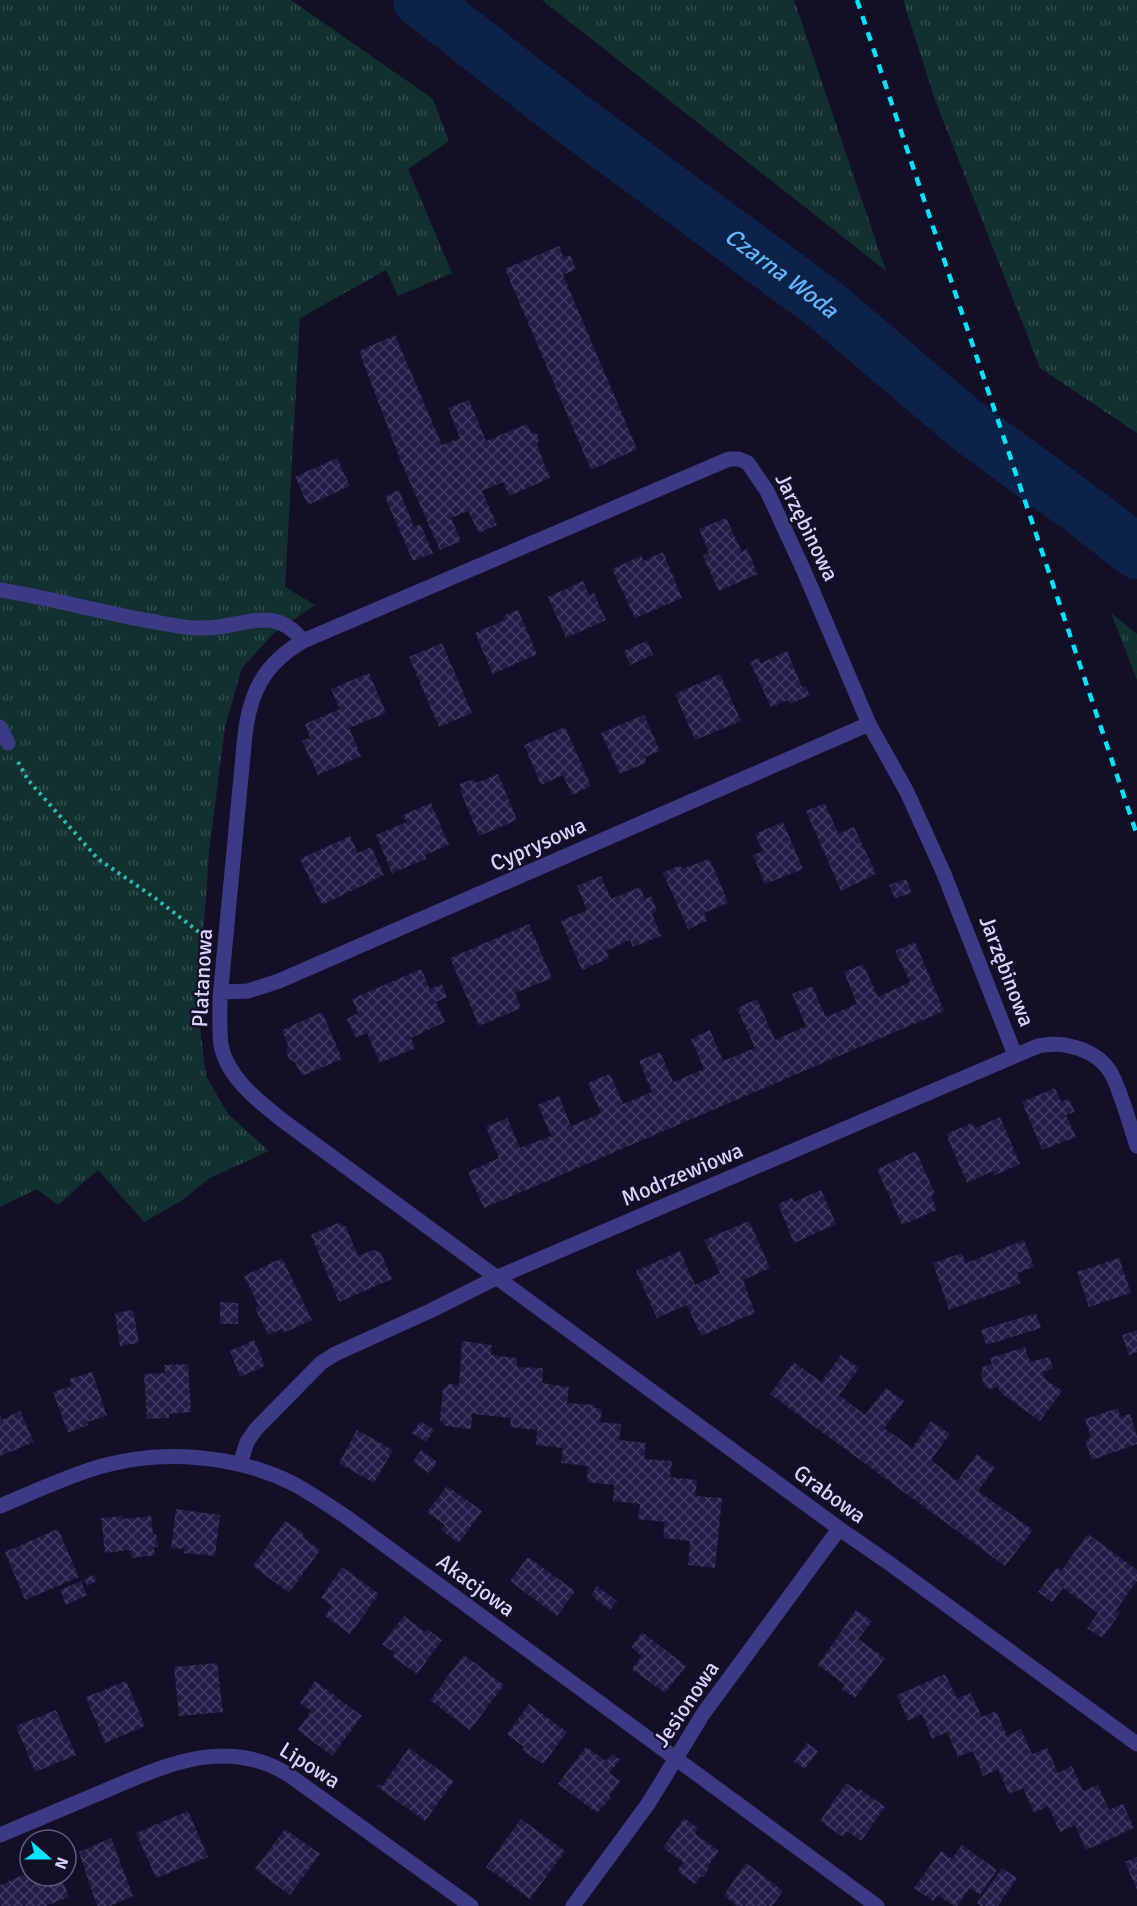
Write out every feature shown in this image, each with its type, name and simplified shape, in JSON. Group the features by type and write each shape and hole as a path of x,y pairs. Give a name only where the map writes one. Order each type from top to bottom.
{"street":[{"name":"Jarzębinowa","path":"303,641 729,459 738,459 750,465 767,491 812,588 869,724 907,792 944,874 1015,1055"},
{"path":"0,590 128,617 199,628 265,619 288,627 303,641"},
{"name":"Platanowa","path":"303,641 285,654 266,673 249,708 244,735 221,992 222,1049 233,1072 249,1092 282,1120 498,1277"},
{"name":"Cyprysowa","path":"221,992 251,990 279,981 869,724"},
{"path":"0,727 8,743"},
{"name":"Modrzewiowa","path":"240,1464 247,1442 254,1431 321,1363 335,1354 498,1277 1040,1046 1059,1044 1077,1048 1097,1059 1112,1075 1137,1146"},
{"name":"Grabowa","path":"498,1277 839,1529 899,1570 1137,1744"},
{"name":"Akacjowa","path":"0,1506 64,1479 122,1462 180,1457 209,1458 240,1464 295,1485 337,1510 877,1906"},
{"name":"Jesionowa","path":"573,1906 648,1804 704,1714 839,1529"},
{"name":"Lipowa","path":"0,1835 166,1766 210,1756 247,1757 269,1764 289,1775 471,1906"}],"path":[{"path":"8,743 28,780 99,859 155,898 202,935 210,940 225,942"}],"green space":[{"path":"0,0 291,0 433,99 449,141 408,169 452,273 398,296 386,270 300,318 285,587 315,605 274,633 242,668 225,727 209,853 198,1010 206,1076 228,1114 269,1151 210,1178 181,1201 144,1222 98,1170 58,1205 37,1189 0,1207"},
{"path":"542,0 794,0 886,271"},
{"path":"903,0 1137,0 1137,433 1040,368 935,100"},
{"path":"1111,613 1137,634 1137,680"}],"building":[{"path":"559,246 564,258 570,255 576,269 563,275 637,449 591,470 505,269"},
{"path":"395,335 442,445 460,438 448,408 469,400 486,441 527,424 531,432 537,434 539,440 537,445 550,478 509,496 503,482 482,491 497,525 479,533 468,511 451,518 461,541 440,550 401,462 359,351"},
{"path":"337,458 350,486 308,505 295,477"},
{"path":"399,490 414,527 420,524 433,553 413,561 385,497"},
{"path":"726,518 742,552 747,549 758,574 719,591 703,556 709,553 699,529"},
{"path":"663,552 682,598 635,618 612,569 641,556 644,561"},
{"path":"583,581 589,595 594,593 606,620 566,638 548,597"},
{"path":"518,610 537,654 493,674 475,633 505,620 503,616"},
{"path":"647,641 653,655 630,665 624,651"},
{"path":"442,643 472,713 439,727 409,657"},
{"path":"787,651 802,687 805,686 810,695 790,704 788,700 771,707 750,662 759,658 761,663"},
{"path":"369,673 386,713 349,728 361,756 318,775 302,741 310,738 305,724 340,709 331,689"},
{"path":"720,674 741,721 695,740 675,694"},
{"path":"644,715 660,751 645,757 646,763 620,774 601,733"},
{"path":"565,727 591,786 572,795 563,775 541,785 524,745"},
{"path":"498,774 517,820 479,836 460,790 462,789 460,784 474,779 476,783"},
{"path":"431,803 449,845 425,855 426,859 392,873 376,835 407,822 403,815"},
{"path":"825,803 838,834 854,827 876,874 841,891 806,811"},
{"path":"783,822 803,869 765,884 753,855 763,851 755,834"},
{"path":"350,836 358,853 371,847 384,875 322,905 300,859"},
{"path":"709,859 728,903 704,913 707,921 688,929 663,873 680,865 682,869"},
{"path":"601,876 611,899 640,887 645,899 651,896 657,911 652,914 661,936 633,947 630,940 606,951 609,958 582,970 561,921 587,910 577,886"},
{"path":"906,879 912,893 895,898 889,885"},
{"path":"529,924 552,978 515,993 521,1008 479,1026 450,958"},
{"path":"915,942 944,1011 484,1208 468,1172 499,1158 486,1127 507,1118 520,1148 551,1136 538,1105 559,1096 571,1126 601,1113 588,1083 610,1074 623,1104 652,1092 639,1061 660,1052 673,1082 704,1069 691,1039 710,1030 723,1061 755,1048 737,1008 757,999 775,1040 806,1026 792,994 812,986 826,1017 857,1004 844,972 863,964 878,997 910,982 895,951"},
{"path":"421,969 430,989 442,984 447,997 436,1002 445,1022 411,1038 415,1048 380,1063 367,1033 356,1038 347,1019 358,1013 352,999"},
{"path":"322,1012 342,1059 302,1076 295,1062 289,1059 286,1051 288,1045 282,1030"},
{"path":"1055,1088 1061,1102 1069,1099 1075,1112 1066,1115 1076,1137 1042,1150 1022,1102"},
{"path":"1000,1117 1020,1164 995,1175 993,1171 967,1183 946,1134 972,1123 975,1128"},
{"path":"916,1151 935,1194 931,1196 937,1210 902,1225 877,1169"},
{"path":"821,1190 836,1224 794,1243 778,1204 792,1198 794,1202"},
{"path":"749,1221 770,1268 743,1280 755,1313 701,1336 687,1305 657,1318 636,1271 680,1251 695,1285 720,1273 704,1240"},
{"path":"338,1223 346,1227 358,1256 373,1250 381,1253 392,1279 339,1302 311,1235"},
{"path":"1024,1240 1034,1267 1017,1273 1021,1283 949,1310 933,1263 962,1253 966,1263"},
{"path":"282,1258 312,1320 283,1333 282,1329 268,1335 255,1308 259,1306 244,1276"},
{"path":"1119,1258 1131,1293 1089,1307 1077,1272"},
{"path":"220,1302 238,1303 238,1324 220,1324"},
{"path":"133,1310 139,1343 120,1346 115,1313"},
{"path":"1036,1313 1041,1328 986,1345 981,1330"},
{"path":"1137,1330 1137,1352 1129,1355 1122,1335"},
{"path":"254,1340 265,1366 240,1377 230,1351"},
{"path":"462,1341 492,1345 491,1355 517,1358 517,1367 543,1368 542,1383 569,1387 567,1403 595,1405 594,1408 602,1409 600,1422 621,1424 619,1440 646,1443 644,1459 672,1461 670,1477 697,1480 695,1496 722,1498 715,1568 688,1565 690,1541 663,1538 665,1522 638,1519 640,1504 613,1501 614,1485 587,1482 588,1466 561,1463 563,1448 536,1445 537,1430 510,1427 511,1418 472,1414 471,1429 445,1426 440,1420 443,1389 449,1384 459,1385"},
{"path":"1025,1347 1030,1362 1049,1357 1053,1368 1043,1372 1045,1379 1062,1391 1040,1421 1001,1393 998,1387 990,1389 984,1385 981,1374 983,1367 992,1364 990,1358"},
{"path":"841,1355 859,1368 839,1395 865,1415 886,1388 904,1401 884,1428 912,1448 931,1421 950,1434 931,1460 957,1481 977,1454 995,1468 978,1491 1033,1530 1005,1566 770,1394 794,1362 821,1382"},
{"path":"188,1364 191,1412 169,1414 169,1418 147,1419 144,1374 165,1373 164,1365"},
{"path":"92,1372 107,1416 87,1422 88,1425 68,1433 53,1392 72,1386 70,1379"},
{"path":"1118,1408 1120,1417 1130,1414 1137,1436 1137,1444 1092,1460 1085,1440 1091,1438 1085,1419"},
{"path":"20,1411 34,1442 0,1456 0,1415 2,1420"},
{"path":"421,1421 434,1430 426,1442 412,1433"},
{"path":"357,1430 393,1450 374,1483 339,1463"},
{"path":"421,1450 437,1462 429,1473 413,1462"},
{"path":"447,1486 482,1511 459,1543 441,1530 445,1525 427,1512"},
{"path":"176,1509 220,1515 215,1556 184,1553 185,1549 171,1548"},
{"path":"122,1516 122,1519 151,1516 153,1535 156,1534 158,1547 154,1547 155,1555 132,1558 130,1550 105,1553 101,1518"},
{"path":"285,1521 299,1530 304,1535 303,1537 320,1550 289,1593 253,1566"},
{"path":"58,1529 79,1577 25,1600 5,1552"},
{"path":"1088,1534 1137,1570 1137,1581 1116,1610 1120,1613 1102,1638 1087,1628 1098,1613 1063,1588 1052,1602 1038,1592 1057,1567 1061,1571"},
{"path":"528,1557 575,1591 557,1616 510,1581"},
{"path":"342,1567 379,1594 350,1634 325,1616 332,1606 321,1598"},
{"path":"94,1575 97,1581 87,1586 84,1579"},
{"path":"81,1581 87,1595 66,1605 60,1590"},
{"path":"597,1586 617,1601 610,1610 591,1595"},
{"path":"856,1610 872,1621 858,1639 885,1658 855,1698 842,1689 845,1685 818,1665"},
{"path":"404,1616 425,1632 427,1629 442,1640 417,1674 392,1656 395,1653 382,1644"},
{"path":"642,1632 686,1666 665,1693 632,1669 642,1656 631,1647"},
{"path":"464,1655 504,1685 470,1730 430,1700"},
{"path":"217,1663 223,1712 179,1716 174,1667"},
{"path":"945,1674 957,1698 971,1693 982,1717 996,1711 1007,1736 1021,1729 1032,1754 1047,1748 1058,1773 1072,1766 1083,1791 1098,1785 1109,1810 1123,1804 1134,1828 1086,1850 1075,1825 1060,1832 1048,1806 1034,1813 1023,1788 1009,1794 998,1769 983,1776 973,1751 958,1757 947,1732 932,1739 922,1714 908,1721 897,1695"},
{"path":"126,1681 145,1726 105,1743 86,1697"},
{"path":"315,1681 362,1716 332,1756 298,1730 311,1711 300,1703"},
{"path":"529,1704 567,1732 543,1764 522,1750 524,1747 507,1734"},
{"path":"56,1710 76,1755 35,1772 16,1726"},
{"path":"807,1743 818,1751 805,1769 794,1762"},
{"path":"586,1747 606,1761 612,1754 620,1760 609,1773 620,1781 609,1796 611,1798 597,1813 558,1784"},
{"path":"409,1748 454,1781 425,1821 376,1786 378,1784 382,1786"},
{"path":"846,1783 858,1791 860,1789 885,1807 861,1841 847,1831 843,1837 820,1821"},
{"path":"188,1811 208,1857 156,1878 136,1833"},
{"path":"684,1818 698,1828 695,1834 719,1851 707,1867 709,1868 703,1877 701,1876 695,1884 677,1871 683,1862 663,1848"},
{"path":"521,1819 565,1851 530,1899 486,1867"},
{"path":"285,1829 320,1854 290,1895 255,1869"},
{"path":"111,1838 133,1896 110,1906 97,1906 79,1852"},
{"path":"962,1845 997,1870 980,1895 970,1888 957,1906 954,1906 938,1895 933,1901 914,1888 941,1851 952,1859"},
{"path":"1137,1857 1137,1890 1125,1862"},
{"path":"746,1863 783,1891 772,1906 737,1906 724,1895"},
{"path":"1002,1868 1017,1878 998,1906 981,1906 977,1903"},
{"path":"18,1877 18,1888 66,1888 69,1897 46,1906 0,1906 0,1885"}],"waterway":[{"name":"Czarna Woda","path":"420,0 570,117 824,304 969,427 1137,552"}],"railway":[{"path":"857,0 1137,835"}]}
